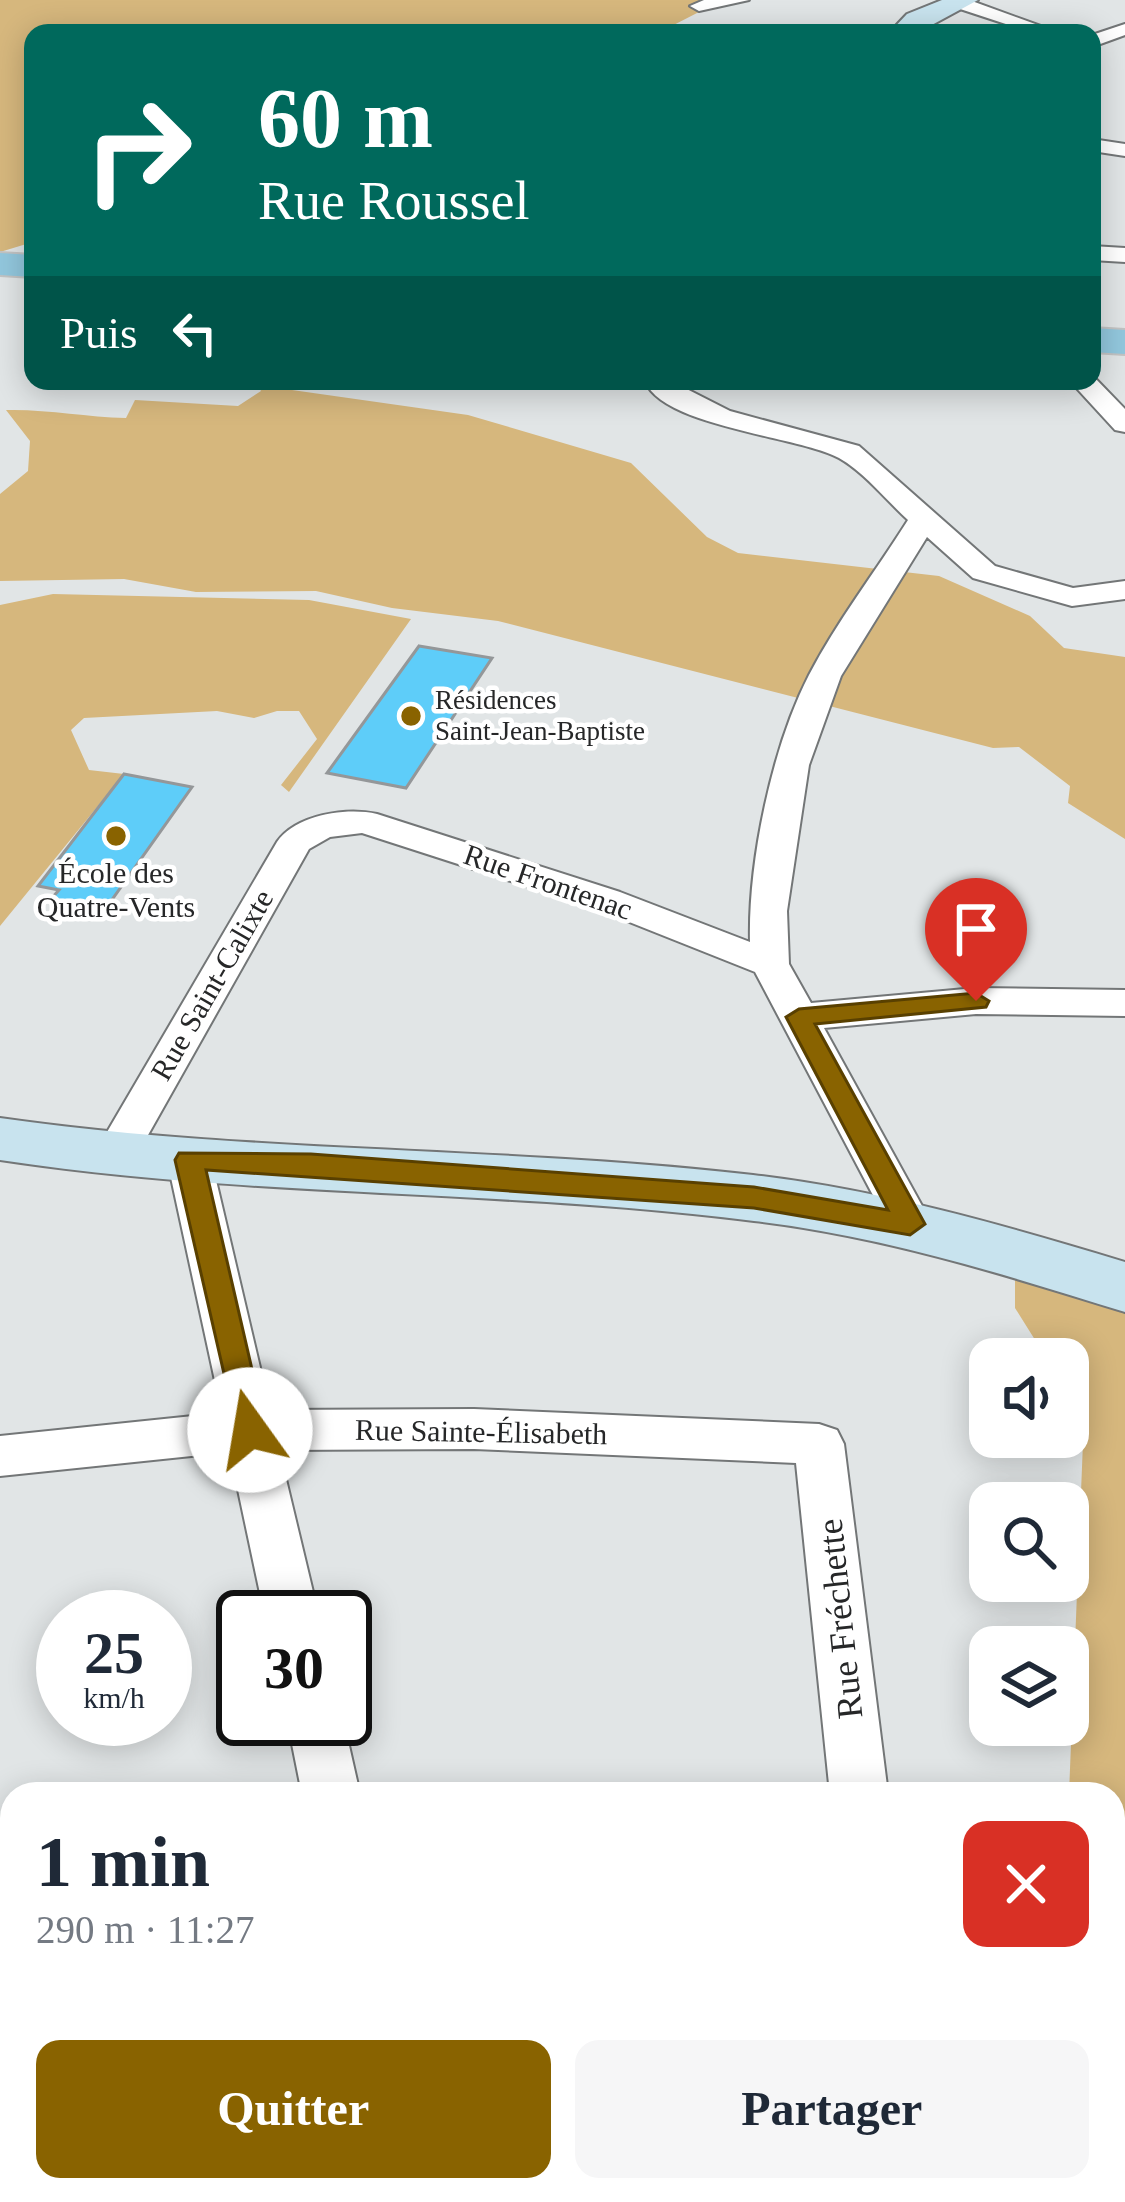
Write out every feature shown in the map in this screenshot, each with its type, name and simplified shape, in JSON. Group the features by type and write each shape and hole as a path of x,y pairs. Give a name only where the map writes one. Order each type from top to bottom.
{"street":[{"path":"699,6 740,0"},
{"path":"915,24 954,4 1021,24"},
{"path":"667,390 721,417 849,452 984,572 1072,597 1125,590"},
{"path":"1092,390 1125,424"},
{"path":"910,1224 770,964 769,892 792,765 836,656 923,520"},
{"name":"Rue Frontenac","path":"322,826 364,822 607,900 770,964"},
{"name":"Rue Saint-Calixte","path":"115,1156 295,842 322,826"},
{"path":"799,1017 976,1001 1125,1003"},
{"path":"0,1138 115,1156 311,1164 754,1198 910,1224 1125,1287"},
{"path":"189,1160 286,1590"},
{"name":"Rue Sainte-Élisabeth","path":"0,1456 250,1430 474,1429 819,1444"},
{"name":"Rue Fréchette","path":"819,1444 858,1782"},
{"path":"321,1746 329,1782"}],"shaded area":[{"path":"0,0 740,0 676,24 24,24 24,245 0,252"},
{"path":"292,390 468,415 631,463 707,537 738,553 939,576 1030,616 1064,648 1125,657 1125,839 1068,803 1070,786 1019,747 993,748 498,621 392,608 316,591 196,592 124,579 0,581 0,494 28,471 30,441 6,410 126,418 135,400 238,406 261,391"},
{"path":"53,594 309,600 411,619 289,792 281,785 317,739 299,711 254,718 217,711 84,718 71,730 89,770 124,774 0,926 0,605"},
{"path":"1015,1257 1125,1288 1125,1782 1069,1782 1071,1746 1089,1746 1089,1626 1076,1626 1077,1602 1089,1602 1089,1482 1081,1482 1082,1458 1089,1458 1089,1338 1034,1338 1015,1308"}],"building":[{"name":"Résidences Saint-Jean-Baptiste","path":"419,646 492,658 406,788 327,773"},
{"name":"École des Quatre-Vents","path":"124,774 192,787 106,908 51,899 59,890 38,886"}],"place":[{"name":"Résidences Saint-Jean-Baptiste","path":"411,716"},
{"name":"École des Quatre-Vents","path":"116,836"}],"route":[{"path":"250,1430 189,1160 311,1164 754,1198 910,1224 799,1017 976,1001"}]}
